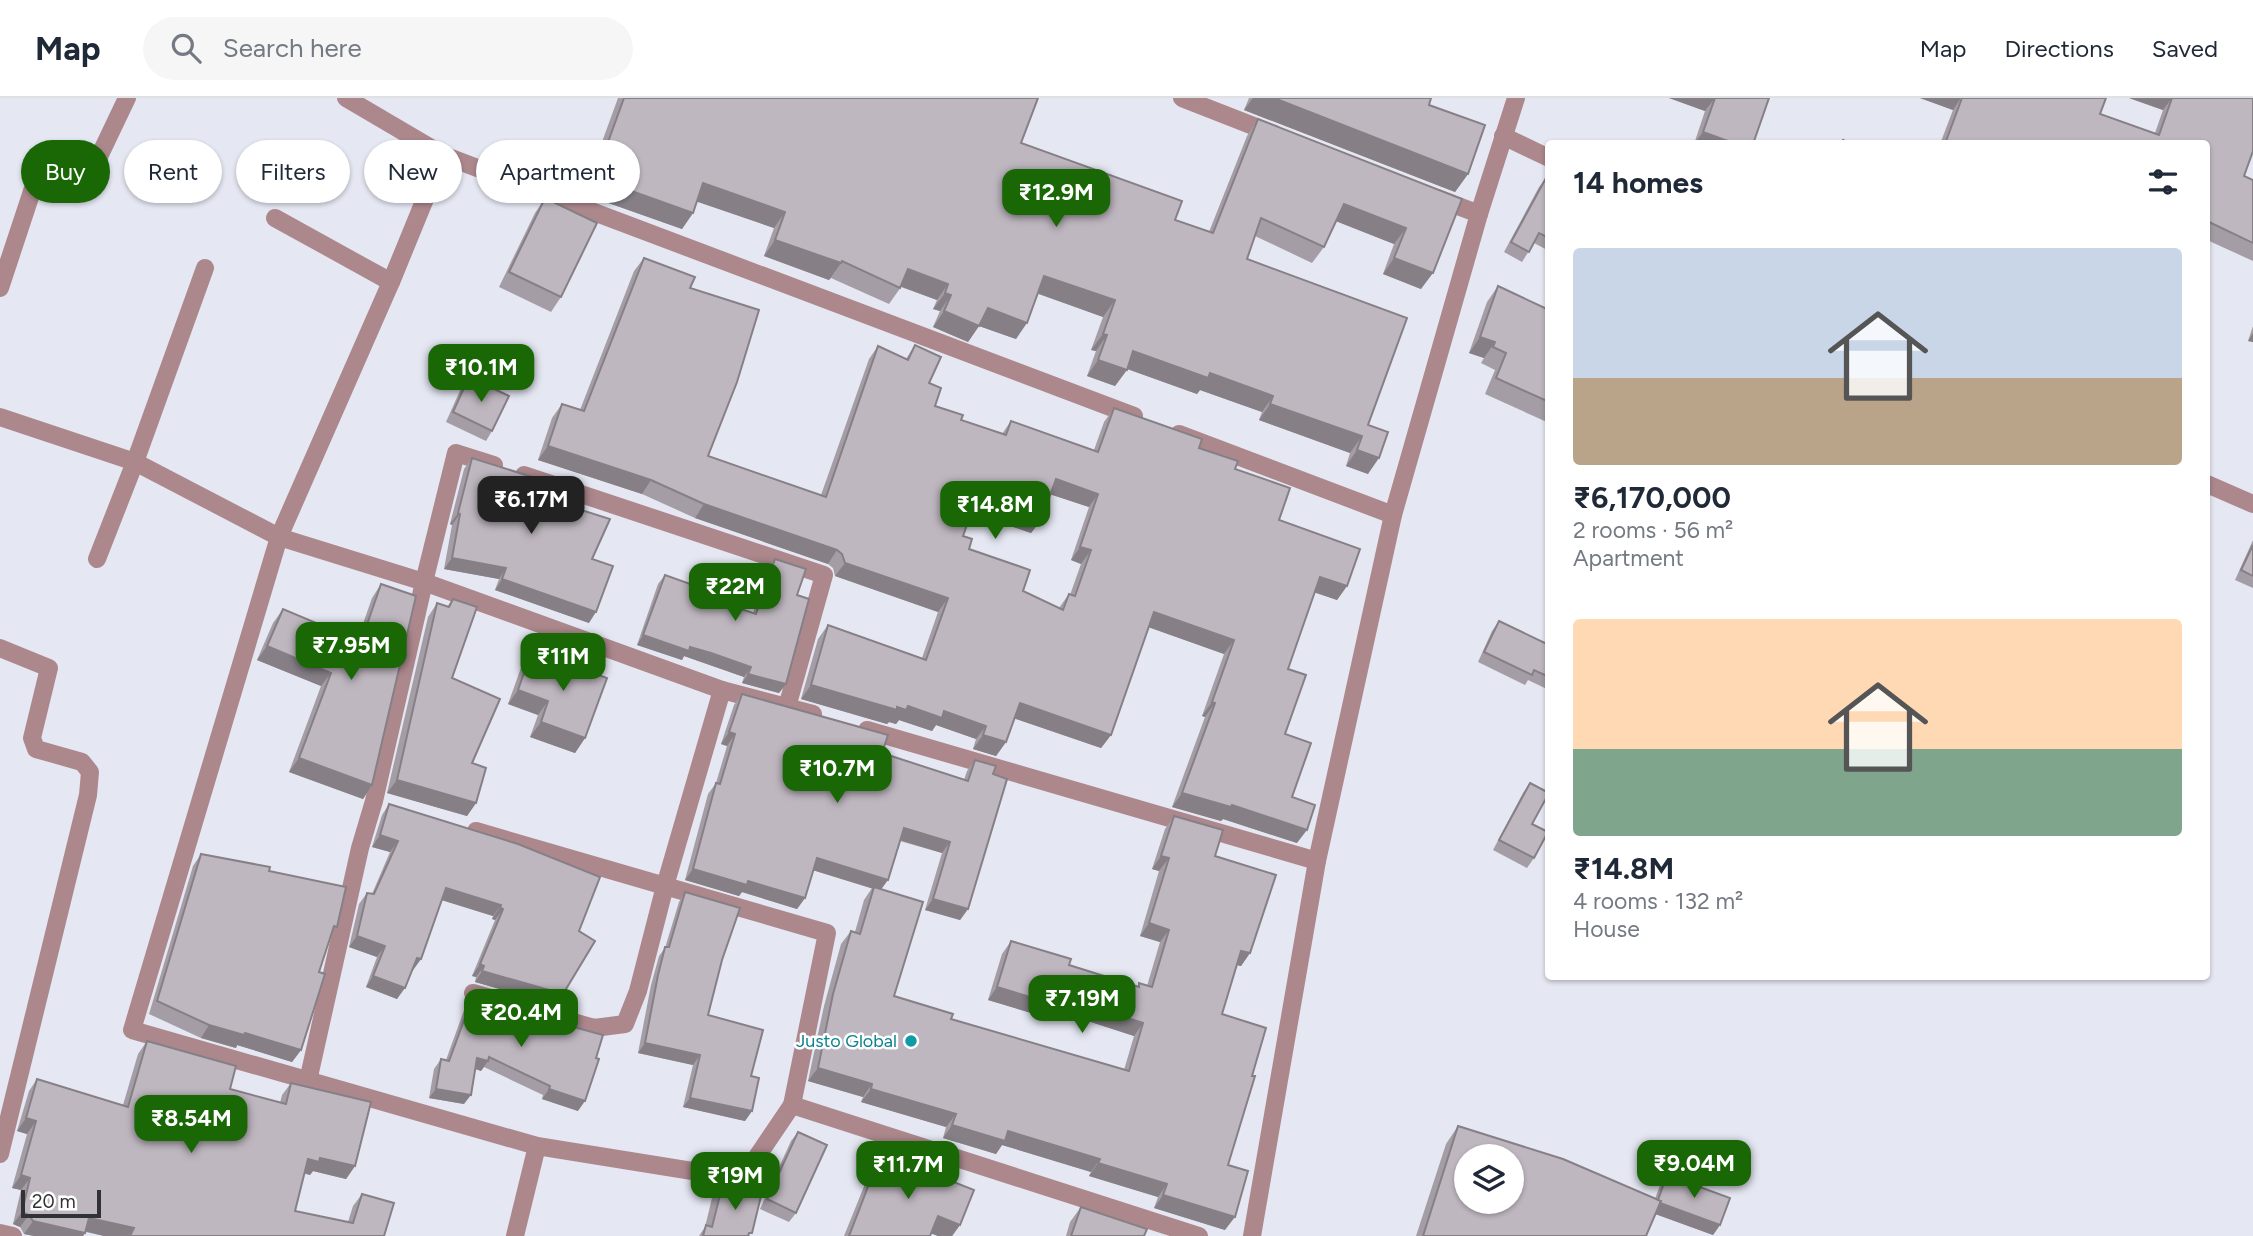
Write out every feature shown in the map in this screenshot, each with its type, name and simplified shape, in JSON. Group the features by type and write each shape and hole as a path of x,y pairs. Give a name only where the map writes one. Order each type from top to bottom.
{"street":[{"path":"107,140 127,98"},
{"path":"346,98 417,140"},
{"path":"1182,98 1291,141"},
{"path":"1252,1236 1317,861 1393,515 1479,214 1516,98"},
{"path":"1503,135 1545,156"},
{"path":"462,162 1393,515"},
{"path":"1416,190 1479,214"},
{"path":"0,288 29,203"},
{"path":"423,203 279,537 132,1030 537,1146 742,1179 792,1105 827,933 453,825"},
{"path":"275,218 391,282"},
{"path":"97,559 205,268"},
{"path":"0,417 135,462 279,537 424,582 722,690 827,718"},
{"path":"308,1081 360,848 381,803 424,582 456,453 824,575 787,707"},
{"path":"2210,485 2253,504"},
{"path":"0,648 49,667 32,738 36,748 82,762 90,772 88,795 0,1154"},
{"path":"473,993 594,1028 625,1024 638,992 665,886 722,690"},
{"path":"854,726 1317,861"},
{"path":"792,1105 1199,1236"},
{"path":"515,1236 537,1146"},
{"path":"0,1233 13,1236"}],"building":[{"path":"624,98 1038,98 1021,143 1182,201 1175,220 1213,233 1258,119 1462,199 1433,273 1394,258 1406,228 1344,204 1324,247 1261,218 1247,259 1407,318 1368,425 1388,432 1379,458 1357,450 1362,436 1270,404 1273,396 1210,373 1208,378 1133,351 1127,370 1098,360 1107,335 1103,334 1115,300 1044,276 1027,323 988,308 979,326 944,311 951,295 945,293 948,284 908,269 900,288 842,261 841,263 775,240 785,212 703,183 693,213 640,194 640,140 609,140"},
{"path":"1274,98 1431,98 1429,105 1485,125 1468,174"},
{"path":"1715,98 1769,98 1754,140 1725,140 1703,132"},
{"path":"1962,98 2106,98 2100,114 2159,135 2172,98 2253,98 2253,151 2244,176 2253,180 2253,243 2210,222 2210,140 1946,140"},
{"path":"1545,180 1545,236 1539,233 1529,252 1511,242"},
{"path":"543,203 555,203 597,223 561,297 509,272"},
{"path":"644,258 695,277 690,288 759,310 737,382 708,456 826,497 878,346 908,360 915,345 941,357 929,383 941,388 935,406 963,415 961,420 1006,435 1011,421 1098,452 1114,408 1202,439 1199,448 1238,461 1235,469 1290,488 1279,520 1360,549 1347,586 1320,577 1288,669 1306,675 1285,734 1311,743 1292,797 1315,805 1307,830 1232,805 1231,807 1182,793 1215,703 1212,702 1234,640 1154,612 1111,735 1020,703 1006,742 983,735 986,726 944,711 942,718 908,706 906,710 897,707 897,710 811,685 828,625 926,660 948,598 845,563 842,554 837,550 704,504 651,480 548,446 562,404 584,411","holes":["1056,479 1098,494 1080,547 1091,550 1075,596 1069,594 1063,610 1023,591 1030,570 969,549 972,539 963,536 977,497 1041,520"]},
{"path":"1498,286 1545,308 1545,400 1496,378 1506,353 1493,347 1495,342 1480,337"},
{"path":"469,377 509,396 492,431 453,412"},
{"path":"472,458 548,482 543,498 610,519 592,559 613,566 596,612 502,579 506,568 452,558 460,514 458,513"},
{"path":"2253,545 2253,576 2241,570"},
{"path":"775,559 806,569 797,595 809,599 786,684 748,674 751,667 711,653 690,647 689,651 643,635 665,575 710,591 707,598 756,614"},
{"path":"381,584 416,596 372,785 299,758 331,673 267,646 283,609 361,642"},
{"path":"453,599 477,607 452,678 500,699 472,763 486,768 476,803 397,780 437,603 449,607"},
{"path":"1499,621 1545,643 1545,675 1534,670 1532,675 1484,652"},
{"path":"532,651 607,678 585,738 541,722 548,701 518,690"},
{"path":"742,694 888,735 882,753 968,781 975,760 996,766 993,774 1007,779 968,909 933,899 950,842 904,828 888,880 817,858 805,898 748,881 747,885 693,869 716,783 720,784 735,734 729,732"},
{"path":"1530,783 1545,791 1545,800 1532,824 1545,830 1545,838 1534,858 1499,840"},
{"path":"389,804 518,844 600,877 579,931 595,941 563,994 482,971 484,966 480,964 503,909 501,905 446,888 421,959 417,958 405,988 373,976 385,946 357,936 367,893 374,894 398,841 380,835"},
{"path":"1174,816 1223,830 1215,856 1276,875 1250,953 1241,951 1222,1014 1266,1028 1252,1076 1255,1076 1228,1165 1248,1171 1235,1217 1163,1195 1167,1184 1098,1163 1100,1159 1008,1131 1005,1141 952,1125 956,1114 871,1089 872,1084 818,1068 833,994 851,931 860,934 874,887 923,902 894,996 953,1014 951,1019 1129,1071 1143,1023 1060,996 1057,1005 997,987 1011,941 1071,959 1069,965 1139,987 1139,983 1152,987 1169,930 1149,923 1169,858 1161,856"},
{"path":"201,854 270,867 269,871 346,887 337,927 334,926 319,972 325,974 301,1050 209,1025 157,1001"},
{"path":"685,892 740,908 722,960 708,1015 763,1030 751,1076 759,1078 752,1111 690,1098 700,1055 645,1043 665,947 669,947"},
{"path":"474,993 550,1016 548,1020 603,1035 596,1058 599,1059 585,1101 549,1089 550,1086 489,1057 488,1061 477,1058 471,1095 436,1089 441,1059 449,1061"},
{"path":"147,1041 236,1066 230,1089 286,1104 291,1083 371,1102 355,1166 320,1158 319,1162 308,1159 295,1211 353,1223 362,1194 394,1203 384,1236 130,1236 134,1228 89,1218 85,1233 33,1221 29,1215 22,1212 30,1178 21,1175 36,1121 26,1118 37,1079 128,1107"},
{"path":"1458,1126 1515,1144 1454,1144 1454,1214 1524,1214 1524,1147 1563,1159 1661,1201 1646,1236 1423,1236"},
{"path":"798,1132 827,1145 796,1213 767,1199"},
{"path":"881,1153 974,1190 960,1225 938,1216 930,1236 849,1236"},
{"path":"1667,1175 1730,1198 1720,1225 1660,1203 1658,1200"},
{"path":"723,1183 762,1192 752,1233 748,1236 703,1236 706,1225 712,1227"},
{"path":"1081,1207 1147,1229 1144,1236 1071,1236"}],"place":[{"name":"Justo Global","path":"911,1041"}]}
